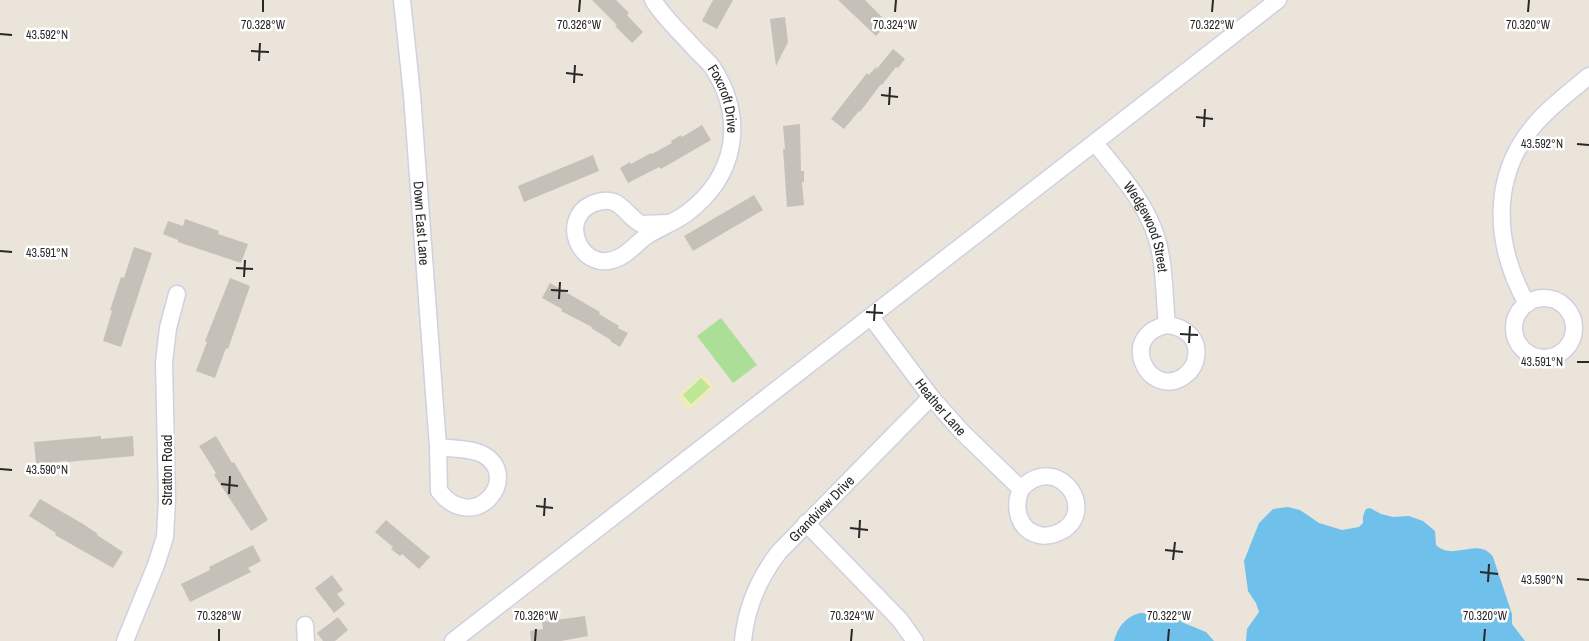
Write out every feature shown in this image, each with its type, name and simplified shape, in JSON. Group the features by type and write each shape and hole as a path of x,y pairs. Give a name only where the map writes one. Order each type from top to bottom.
{"street":[{"name":"Down East Lane","path":"402,0 411,87 438,447"},
{"name":"Foxcroft Drive","path":"653,0 668,20 715,71 729,104 732,124 730,154 716,183 702,200 677,220 668,223 642,239 626,254 608,261 593,259 585,254 579,246 576,236 577,222 581,212 589,206 603,201 613,202 622,206 641,224 668,223"},
{"path":"453,641 1278,0"},
{"path":"1527,304 1510,270 1503,244 1500,218 1501,200 1505,185 1516,154 1531,129 1551,108 1589,76"},
{"name":"Wedgewood Street","path":"1095,143 1137,198 1148,216 1160,256 1167,325"},
{"name":"Stratton Road","path":"125,641 156,564 164,537 167,481 164,362 168,328 177,294"},
{"name":"Heather Lane","path":"871,317 931,397 962,432 1021,489"},
{"name":"Grandview Drive","path":"744,641 751,603 763,576 779,552 931,397"},
{"path":"806,523 888,607 915,641"}],"green space":[{"path":"721,318 757,365 733,383 697,336"},
{"path":"701,378 710,387 691,404 683,395"}],"sand":[{"path":"703,373 715,387 689,411 677,397"}],"water":[{"path":"1288,507 1300,510 1319,523 1342,530 1359,527 1363,523 1366,509 1370,508 1381,514 1393,517 1409,516 1423,521 1435,531 1436,545 1443,550 1458,551 1473,548 1487,551 1493,557 1512,614 1512,624 1525,641 1246,641 1247,629 1259,612 1256,603 1248,591 1244,561 1259,523 1273,509"},
{"path":"1140,613 1174,617 1206,632 1214,641 1114,641 1123,623 1130,617"}],"building":[{"path":"592,0 616,0 629,13 627,15 643,32 632,43"},
{"path":"713,0 733,0 717,29 702,21"},
{"path":"838,0 865,0 888,23 876,36"},
{"path":"785,17 788,42 776,66 770,19"},
{"path":"893,49 905,59 881,84 860,112 844,129 831,119 867,73 869,75 877,66 876,70"},
{"path":"800,124 801,171 804,171 804,182 802,182 804,205 787,207 783,126"},
{"path":"702,125 711,140 661,169 659,167 628,183 620,168 652,154 672,143 671,141 681,135 682,137"},
{"path":"593,155 599,171 524,202 518,186"},
{"path":"754,195 763,210 693,251 684,236"},
{"path":"185,219 219,231 218,234 248,244 241,263 178,242 178,240 163,234 168,221 183,226"},
{"path":"134,247 152,253 121,347 103,341 112,311 110,310 121,277 124,278"},
{"path":"230,278 250,286 228,349 226,348 215,378 196,371 207,342 205,341"},
{"path":"550,283 600,312 599,314 628,333 620,347 592,327 561,311 562,309 542,298"},
{"path":"101,436 101,439 133,436 134,456 36,464 34,442"},
{"path":"216,436 232,463 234,462 268,520 251,531 214,475 216,473 199,446"},
{"path":"40,499 83,524 123,552 113,568 55,535 56,533 29,516"},
{"path":"386,520 430,557 419,569 402,554 400,556 391,549 393,547 375,532"},
{"path":"253,545 261,561 248,568 251,572 190,602 181,584 210,570 209,567"},
{"path":"332,575 343,590 337,594 345,604 334,613 315,588"},
{"path":"585,616 588,636 561,641 531,641 530,631 543,629 542,622"},
{"path":"338,617 348,630 335,641 323,641 317,633"}]}
